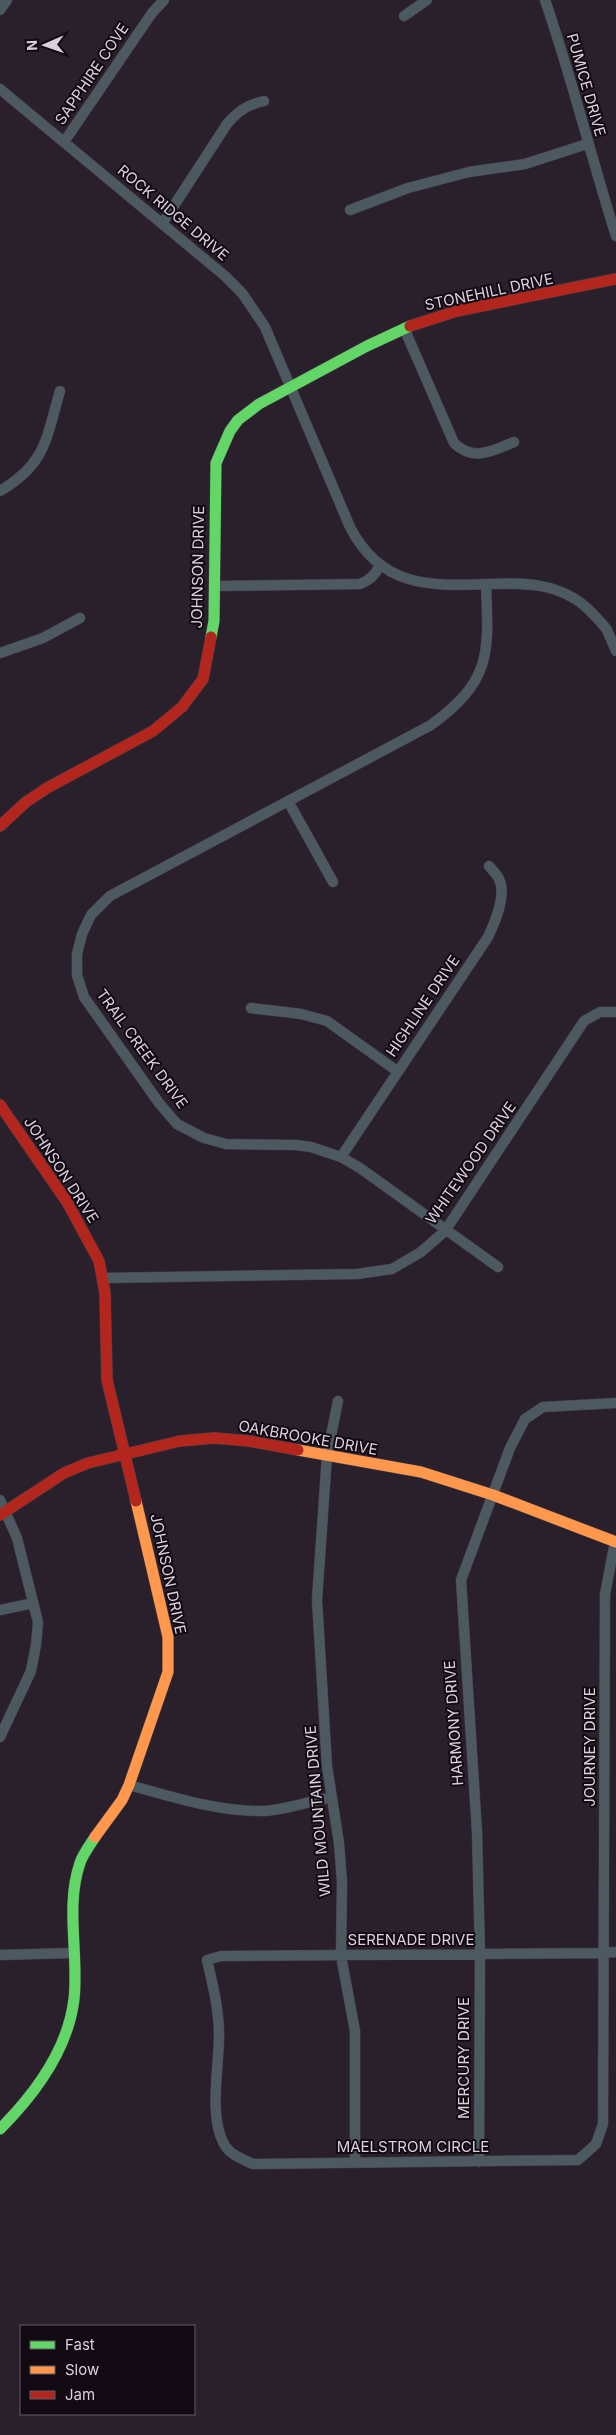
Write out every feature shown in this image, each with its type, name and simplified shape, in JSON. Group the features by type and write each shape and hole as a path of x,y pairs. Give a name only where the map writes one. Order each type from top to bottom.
{"street":[{"path":"0,10 7,0"},
{"name":"SAPPHIRE COVE","path":"64,142 152,13 164,0"},
{"path":"404,16 427,0"},
{"name":"PUMICE DRIVE","path":"545,0 567,66 587,144 616,236"},
{"name":"ROCK RIDGE DRIVE","path":"0,89 242,293 265,327 350,528 366,552 380,565 412,581 441,586 521,584 558,591 584,605 606,628 616,651"},
{"path":"162,224 227,124 244,107 264,101"},
{"path":"350,210 408,188 469,172 525,164 558,155 587,144"},
{"name":"STONEHILL DRIVE","path":"292,387 404,328 435,317 616,278"},
{"path":"404,328 454,443 463,452 483,454 514,442"},
{"name":"JOHNSON DRIVE","path":"0,826 26,802 47,788 153,731 182,707 203,679 214,621 214,491 216,463 223,440 239,417 265,400 292,387"},
{"path":"0,491 28,472 38,458 44,445 60,391"},
{"path":"214,586 360,584 368,581 376,574 380,565"},
{"name":"TRAIL CREEK DRIVE","path":"486,585 488,635 484,658 468,694 454,708 431,725 110,896 91,915 82,934 77,954 77,974 84,997 159,1103 177,1124 204,1138 226,1144 296,1145 311,1147 340,1157 360,1168 445,1231 498,1267"},
{"path":"0,653 43,638 80,618"},
{"path":"288,801 333,882"},
{"name":"HIGHLINE DRIVE","path":"340,1157 488,937 499,912 500,894 500,879 488,866"},
{"path":"252,1008 301,1014 327,1022 397,1071"},
{"name":"WHITEWOOD DRIVE","path":"102,1278 357,1274 392,1269 421,1252 445,1231 584,1021 600,1012 616,1012"},
{"name":"JOHNSON DRIVE","path":"0,1106 67,1202 99,1261 107,1330 107,1380 127,1455 168,1637 168,1672 158,1706 129,1785 122,1800 80,1862 74,1888 72,1953 74,2000 63,2040 43,2080 21,2108 0,2129"},
{"name":"WILD MOUNTAIN DRIVE","path":"338,1400 327,1455 317,1600 327,1766 339,1843 342,1882 341,1956 355,2031 355,2163"},
{"name":"HARMONY DRIVE","path":"480,1955 477,1832 461,1580 510,1448 525,1419 543,1407 616,1403"},
{"name":"OAKBROOKE DRIVE","path":"3,1513 64,1473 88,1463 180,1441 214,1438 249,1441 422,1472 493,1495 616,1542"},
{"path":"0,1500 3,1513 17,1538 38,1622 31,1671 0,1737"},
{"name":"JOURNEY DRIVE","path":"604,1953 605,1594 616,1542"},
{"path":"0,1610 33,1602"},
{"path":"129,1785 201,1805 231,1810 266,1811 332,1797"},
{"name":"SERENADE DRIVE","path":"208,1960 221,1956 480,1955 616,1952"},
{"path":"0,1955 72,1953"},
{"name":"MAELSTROM CIRCLE","path":"208,1960 217,2006 219,2034 216,2122 223,2144 234,2155 253,2164 479,2162 578,2160 596,2144 604,2124 604,1953"},
{"name":"MERCURY DRIVE","path":"479,2162 480,1955"}],"traffic: fast":[{"path":"211,637 214,621 216,463 230,431 238,420 259,404 367,346 410,326"},
{"path":"0,2129 25,2101 48,2070 65,2036 71,2018 75,1982 73,1896 81,1860 95,1837"}],"traffic: slow":[{"path":"298,1450 421,1472 493,1495 616,1542"},
{"path":"95,1837 122,1800 129,1785 168,1672 168,1637 136,1501"}],"traffic: jam":[{"path":"410,326 457,311 616,279"},
{"path":"0,826 26,802 47,788 153,731 182,707 203,679 211,637"},
{"path":"0,1105 67,1202 99,1261 105,1293 107,1380 136,1501"},
{"path":"0,1515 64,1473 88,1463 180,1441 214,1438 249,1441 298,1450"}]}
